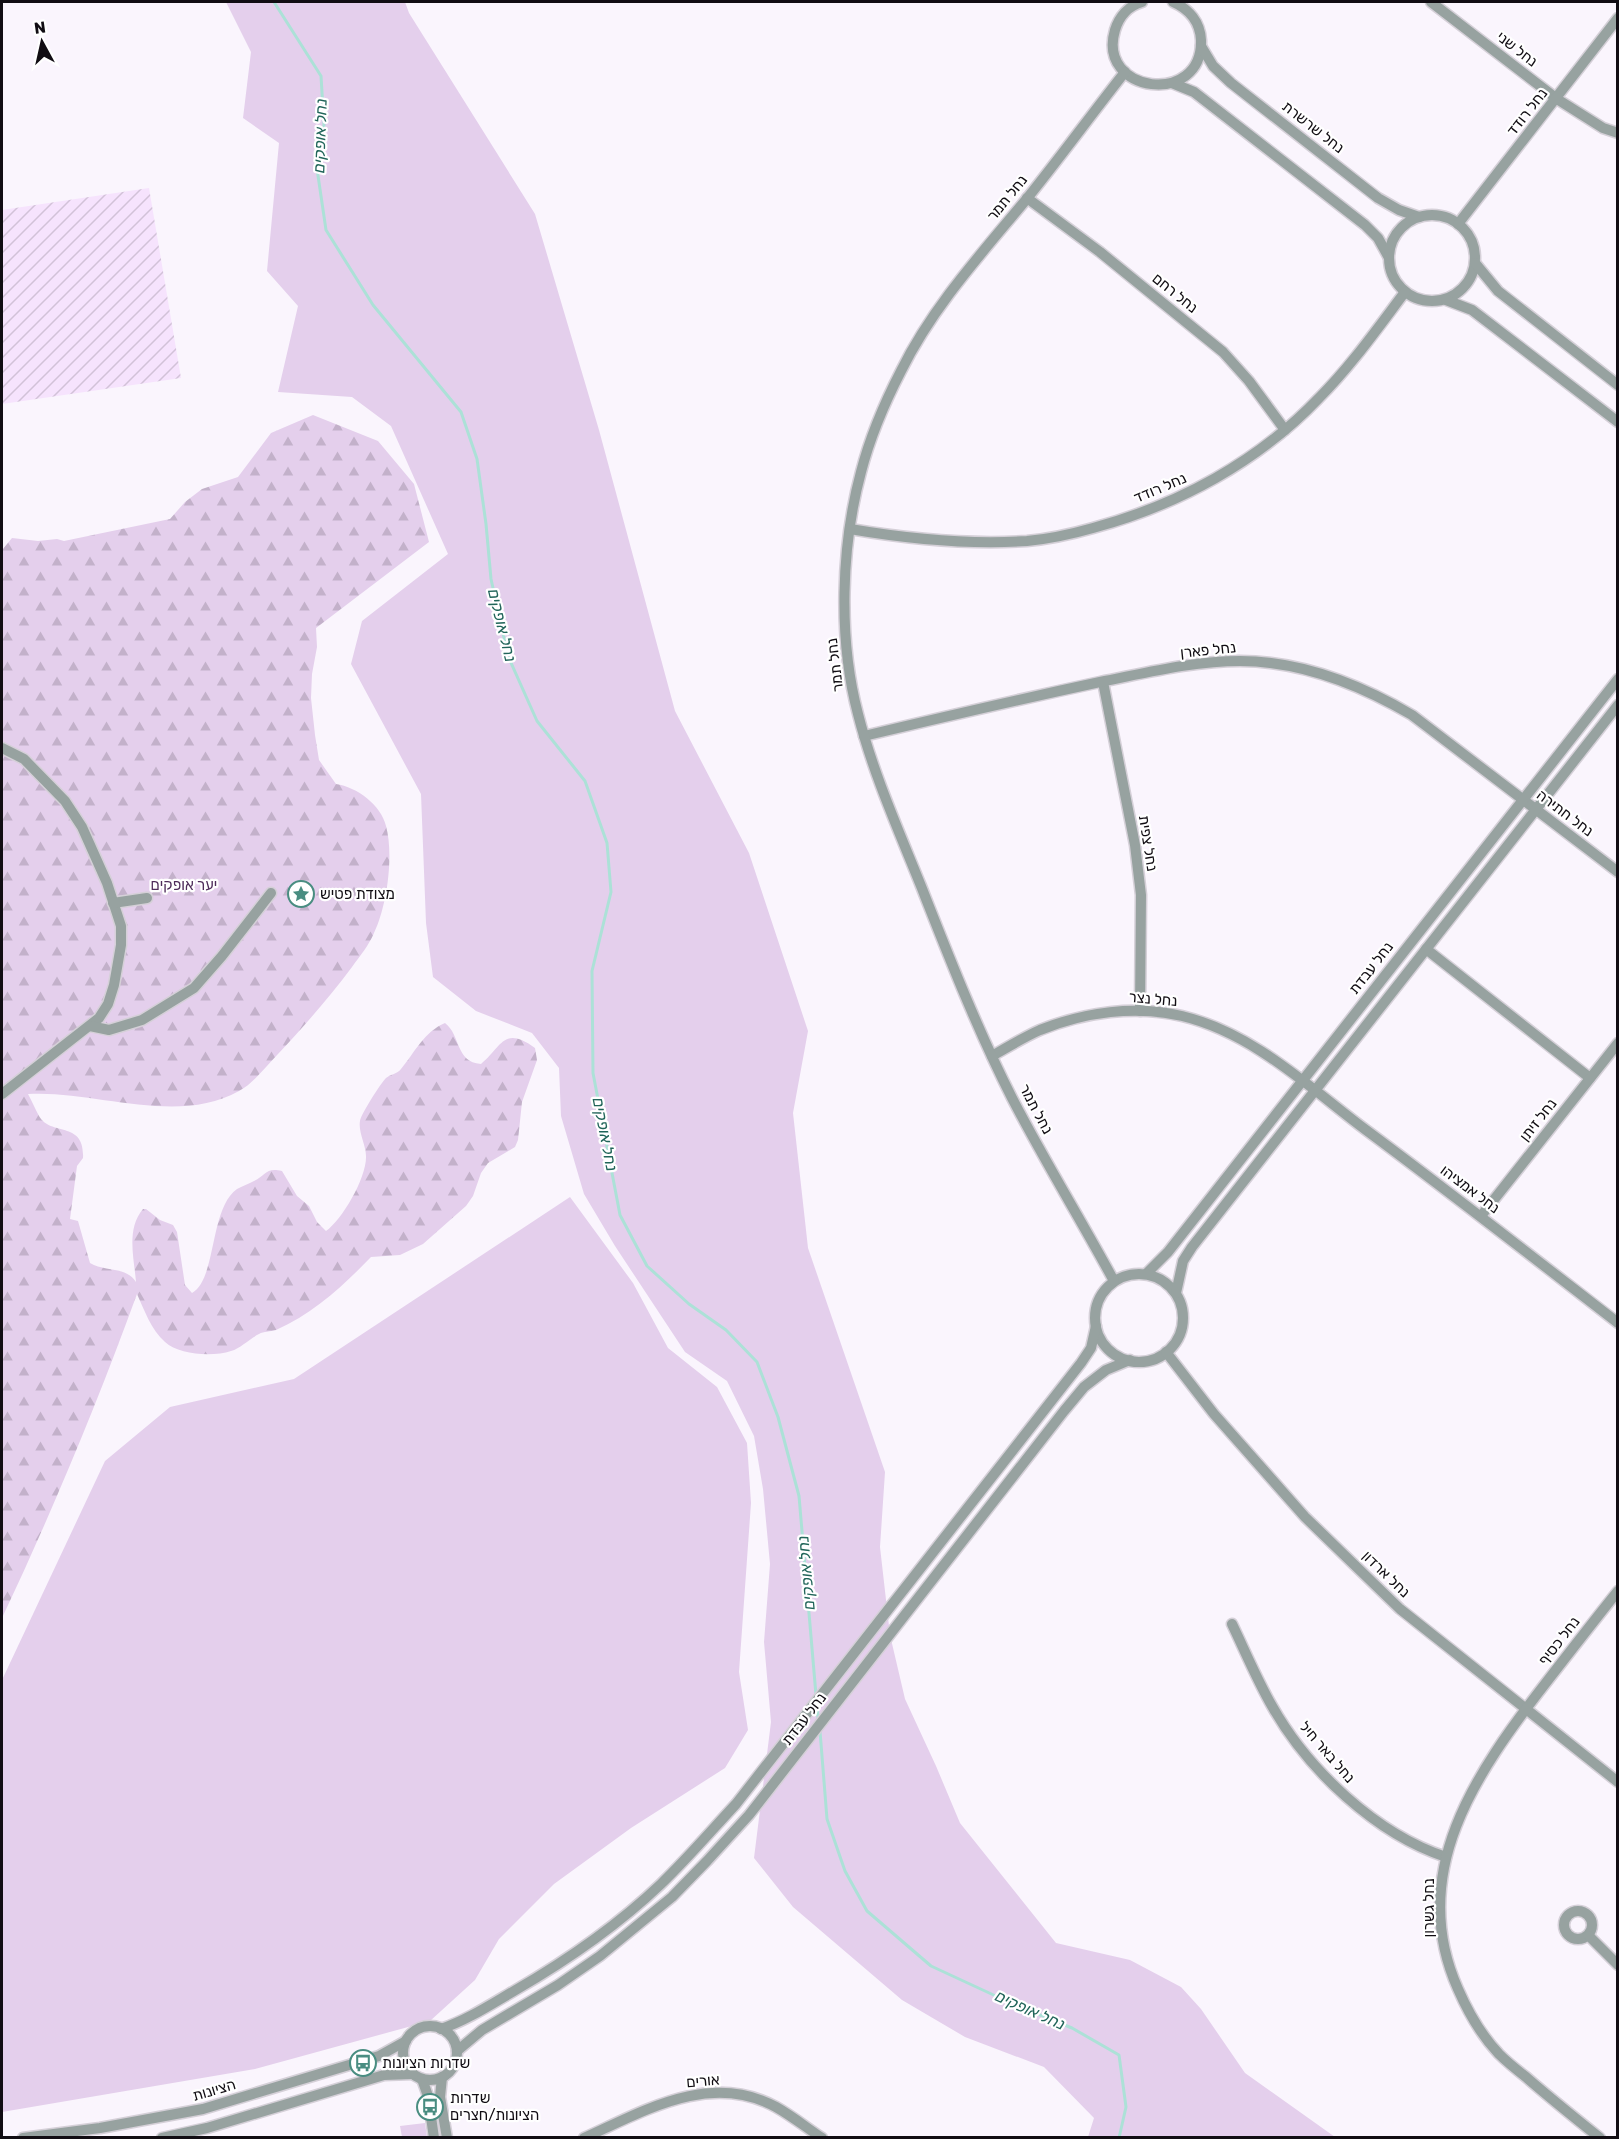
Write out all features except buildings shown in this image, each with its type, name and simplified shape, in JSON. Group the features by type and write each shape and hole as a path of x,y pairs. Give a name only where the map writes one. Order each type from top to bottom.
{"street":[{"path":"1142,2 1125,12 1117,24 1113,37 1115,56 1125,72 1135,80 1147,85 1160,86 1172,83 1192,69 1201,46 1197,23 1180,3"},
{"name":"נחל שני","path":"1431,2 1557,99 1603,128 1617,132"},
{"name":"נחל רודד","path":"1458,224 1557,99 1617,18"},
{"name":"נחל שרשרת","path":"1201,46 1214,66 1231,83 1378,198 1399,210 1419,217"},
{"name":"נחל תמר","path":"1114,1281 1011,1097 949,957 876,776 857,712 848,664 845,615 850,529 861,471 902,369 947,299 1125,72"},
{"path":"1172,83 1194,92 1365,225 1378,238 1389,256"},
{"name":"נחל רחם","path":"1027,198 1100,252 1223,352 1249,381 1285,430"},
{"path":"1439,216 1458,224 1472,241 1475,263 1466,286 1446,300 1431,302 1417,299 1405,292 1392,276 1389,256 1391,243 1398,232 1407,223 1419,217 1439,216"},
{"path":"1475,263 1498,291 1617,385"},
{"name":"נחל רודד","path":"850,529 906,538 984,543 1029,541 1074,533 1126,519 1177,499 1212,481 1285,430 1346,370 1405,292"},
{"path":"1446,300 1472,310 1617,422"},
{"name":"נחל פארן","path":"864,736 969,710 1103,682 1198,664 1241,661 1286,666 1332,677 1380,696 1412,715 1523,799"},
{"name":"נחל עבדת","path":"1146,1274 1168,1252 1617,679"},
{"name":"נחל צפית","path":"1103,682 1135,845 1141,895 1140,1011"},
{"path":"1176,1293 1183,1261 1192,1247 1617,705"},
{"path":"2,748 24,759 65,801 82,827 121,926 121,945 114,986 108,1004 99,1018 2,1094"},
{"name":"נחל חתירה","path":"1523,799 1617,872"},
{"path":"90,1026 109,1030 142,1020 194,988 271,893"},
{"path":"113,903 147,898"},
{"path":"1426,949 1590,1078"},
{"name":"נחל נצר","path":"992,1056 1039,1031 1070,1020 1104,1012 1140,1011 1181,1016 1221,1028 1257,1048 1302,1081"},
{"name":"נחל זיתן","path":"1481,1216 1617,1043"},
{"name":"נחל אמציהו","path":"1302,1081 1481,1216 1617,1323"},
{"path":"1146,1274 1163,1281 1176,1293 1182,1305 1183,1318 1178,1337 1166,1352 1155,1359 1143,1362 1118,1356 1108,1348 1100,1338 1095,1314 1098,1301 1114,1281 1124,1276 1146,1274"},
{"name":"נחל עבדת","path":"441,2029 476,2013 550,1971 590,1943 661,1884 704,1839 736,1804 1081,1363 1091,1347 1096,1326"},
{"name":"נחל ארדון","path":"1166,1352 1214,1414 1305,1517 1400,1609 1617,1782"},
{"name":"נחל עבדת","path":"457,2051 482,2030 600,1956 672,1897 749,1815 1084,1387 1106,1370 1130,1360"},
{"name":"נחל כסיף","path":"1525,1710 1617,1591"},
{"name":"נחל באר חיל","path":"1232,1624 1272,1706 1290,1734 1323,1773 1348,1798 1408,1842 1446,1857"},
{"name":"נחל גשרון","path":"1525,1710 1470,1792 1457,1821 1446,1857 1441,1927 1448,1968 1470,2016 1499,2054 1600,2138"},
{"path":"1589,1936 1617,1965"},
{"path":"162,2138 207,2128 384,2075 417,2076 431,2080 442,2077 454,2064 457,2051 454,2040 441,2029 431,2026 412,2033 403,2051 404,2061 417,2076 428,2096 434,2138"},
{"name":"הציונות","path":"22,2138 100,2128 203,2109 379,2056 406,2041"},
{"path":"442,2077 440,2097 447,2138"},
{"name":"אורים","path":"584,2138 652,2107 692,2094 720,2092 752,2098 774,2107 822,2138"}],"shaded area":[{"path":"149,188 181,378 2,404 2,210"}],"green space":[{"path":"226,2 405,2 409,13 535,214 599,430 675,711 749,853 808,1031 793,1113 808,1248 885,1472 880,1547 890,1635 905,1699 960,1823 1056,1943 1130,1960 1181,1987 1201,2009 1245,2073 1335,2137 1088,2137 1094,2118 1044,2067 965,2037 902,2000 793,1907 754,1858 771,1722 764,1642 770,1564 763,1489 754,1436 727,1381 685,1352 615,1246 584,1194 561,1116 559,1068 532,1033 476,1011 433,977 426,923 421,794 351,664 362,621 448,554 391,426 352,397 278,392 298,306 267,271 279,143 243,118 251,52"},
{"name":"יער אופקים","path":"313,415 378,441 414,484 429,542 316,628 317,647 312,674 311,698 319,760 336,784 360,793 374,804 386,826 389,851 388,880 379,922 367,946 335,990 260,1074 239,1091 215,1101 189,1106 135,1104 54,1094 28,1094 44,1122 73,1134 79,1138 82,1146 83,1158 77,1166 70,1219 78,1221 90,1263 121,1271 136,1282 133,1254 134,1225 143,1209 146,1209 160,1220 173,1225 177,1232 185,1285 192,1293 206,1274 217,1227 228,1199 237,1189 269,1171 282,1171 297,1196 309,1206 317,1222 326,1231 339,1218 358,1186 365,1165 365,1147 360,1125 364,1112 386,1078 399,1071 426,1037 445,1023 454,1034 462,1053 473,1062 481,1064 509,1038 524,1041 535,1048 537,1060 522,1102 518,1140 515,1147 488,1163 466,1206 423,1244 400,1255 371,1257 339,1288 303,1316 276,1330 259,1334 235,1350 224,1353 196,1354 171,1346 156,1332 137,1294 73,1458 2,1618 2,550 12,538 64,541 170,519 185,502 202,489 238,477 271,433"},
{"path":"570,1197 633,1283 668,1348 717,1387 747,1443 751,1503 739,1672 748,1730 725,1768 631,1828 554,1884 499,1939 475,1980 430,2021 255,2069 2,2112 2,1680 105,1461 170,1407 294,1379"},
{"path":"425,2123 427,2137 402,2137 400,2126"}],"waterway":[{"name":"נחל אופקים","path":"274,2 321,76 324,125 316,162 326,230 373,305 461,412 477,459 491,579 508,656 537,721 585,781 607,843 611,892 592,971 593,1073 620,1215 647,1266 689,1304 726,1330 757,1362 778,1417 799,1496 816,1695"},
{"name":"נחל אופקים","path":"817,1704 818,1719"},
{"name":"נחל אופקים","path":"820,1731 827,1819 845,1871 867,1911 931,1966 1072,2028 1119,2055 1126,2107 1119,2138"}],"place":[{"name":"מצודת פטיש","path":"301,894"},
{"name":"שדרות הציונות","path":"363,2063"},
{"name":"שדרות הציונות/חצרים","path":"430,2107"}]}
